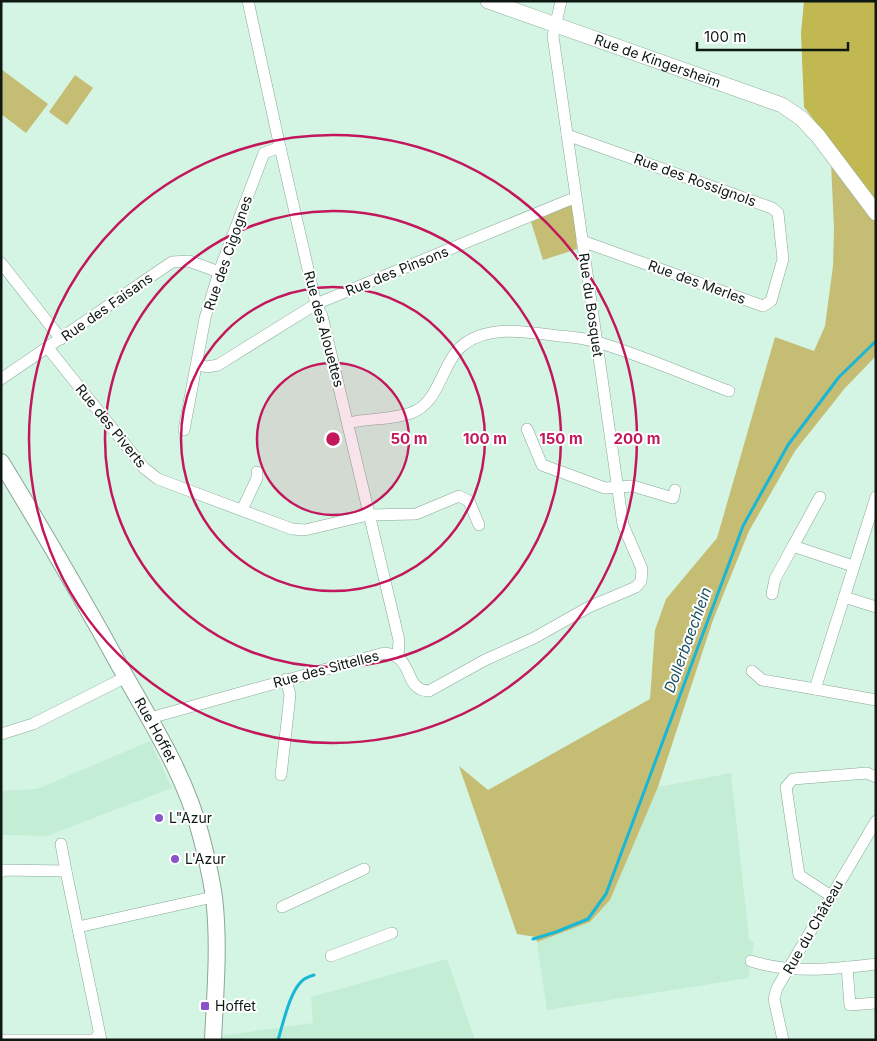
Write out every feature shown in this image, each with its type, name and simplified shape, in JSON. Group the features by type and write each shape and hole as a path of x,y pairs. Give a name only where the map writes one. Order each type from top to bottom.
{"main road":[{"name":"Rue Hoffet","path":"1,462 150,718 179,774 198,827 213,897 216,960 213,1034"}],"street":[{"name":"Rue des Alouettes","path":"248,1 316,304 322,316 399,640 398,657"},
{"name":"Rue de Kingersheim","path":"488,1 782,105 801,118 818,136 876,213"},
{"path":"554,25 562,1"},
{"name":"Rue du Bosquet","path":"554,25 553,36 623,525 642,569 641,581"},
{"name":"Rue des Rossignols","path":"567,134 772,208 778,212 783,259"},
{"name":"Rue des Cigognes","path":"184,430 198,365 205,318 219,272 264,153 280,148"},
{"name":"Rue des Pinsons","path":"198,365 207,367 218,365 316,304 569,200 576,199"},
{"name":"Rue des Merles","path":"582,241 763,306 771,301 783,259"},
{"name":"Rue des Faisans","path":"1,379 61,340 172,262 189,261 219,272"},
{"path":"1,263 61,340"},
{"path":"348,423 362,419 397,417 414,412 428,402 450,359 462,345 474,338 493,333 522,331 596,342 729,391"},
{"name":"Rue des Piverts","path":"48,348 144,468 158,479 292,529 305,530 368,515 416,514 458,496 469,501 479,525"},
{"path":"527,430 542,465 605,488 633,486 673,498 675,490"},
{"path":"242,510 258,472"},
{"path":"815,689 876,497"},
{"path":"772,594 775,579 820,498"},
{"path":"793,546 853,566"},
{"name":"Rue des Sittelles","path":"150,718 384,653 398,657 414,684 422,691 429,691 485,660 534,638 589,606 636,587 641,581"},
{"path":"844,597 876,607"},
{"path":"752,670 762,680 876,700"},
{"path":"1,734 33,724 126,678"},
{"path":"281,775 290,695 286,679"},
{"path":"831,896 799,875 786,787 793,779 867,772 876,777"},
{"name":"Rue du Château","path":"782,1040 774,999 777,988 876,821"},
{"path":"1,1040 97,1038 78,927 62,868 61,844"},
{"path":"1,872 3,870 62,868"},
{"path":"282,907 364,869"},
{"path":"78,927 213,897"},
{"path":"331,956 392,934"},
{"path":"751,961 800,970 876,964"},
{"path":"847,967 850,1005 876,1003"}],"shaded area":[{"path":"804,1 876,1 876,201 804,107 801,33"},
{"path":"1,69 48,104 26,133 1,114"},
{"path":"75,75 93,88 67,125 49,112"},
{"path":"830,140 876,201 876,356 845,388 795,451 749,531 713,620 658,787 610,900 590,922 537,942 536,937 517,934 459,766 488,790 650,699 655,630 666,599 717,538 775,337 814,351 825,326 833,266 834,229"},
{"path":"573,204 577,249 543,260 531,222"},
{"path":"150,741 172,788 47,836 1,835 1,791 37,789"},
{"path":"731,773 749,939 754,943 748,978 547,1010 537,942 590,922 610,900 658,787"},
{"path":"447,959 475,1040 219,1040 219,1036 313,1023 311,997"}],"waterway":[{"name":"Dollerbaechlein","path":"533,939 588,919 606,894 743,526 788,445 839,377 876,341"},
{"name":"Dollerbaechlein","path":"278,1040 294,991 303,980 314,975"}],"place":[{"name":"L\"Azur","path":"159,818"},
{"name":"L'Azur","path":"175,859"},
{"name":"Hoffet","path":"205,1006"}]}
